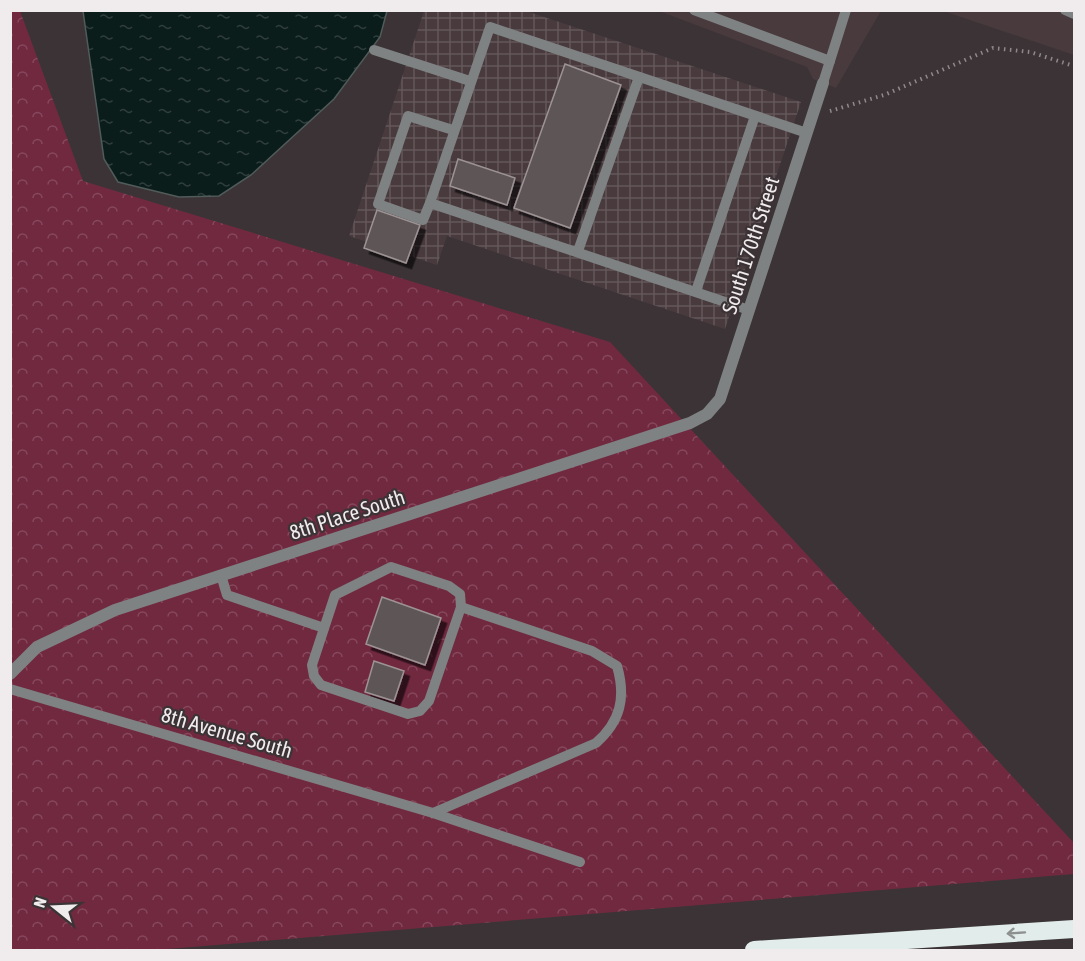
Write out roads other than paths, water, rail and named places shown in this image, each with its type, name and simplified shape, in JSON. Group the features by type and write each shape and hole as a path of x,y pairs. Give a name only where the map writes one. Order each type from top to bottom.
{"highway":[{"path":"754,951 1074,929"}],"street":[{"name":"South 170th Street","path":"707,414 720,399 823,83"},
{"name":"8th Place South","path":"10,674 37,647 115,610 690,423 707,414"}],"lane":[{"path":"694,10 830,61"},
{"path":"823,83 846,10"},
{"path":"1065,10 1074,14"},
{"path":"453,130 408,116 378,204 423,220 490,27 807,133"},
{"path":"374,50 470,81"},
{"path":"578,251 639,77"},
{"path":"696,291 755,116"},
{"path":"430,203 749,310"},
{"path":"391,567 450,586 460,594 461,607 429,701 420,711 408,714 321,685 314,676 312,665 335,595 391,567"},
{"path":"221,575 227,595 324,628"},
{"path":"433,813 596,743 610,730 619,710 622,686 617,666 592,651 461,607"},
{"name":"8th Avenue South","path":"10,689 433,813 580,862"}],"water":[{"path":"83,11 387,11 380,37 334,99 251,175 219,196 179,197 118,182 104,159"}]}
